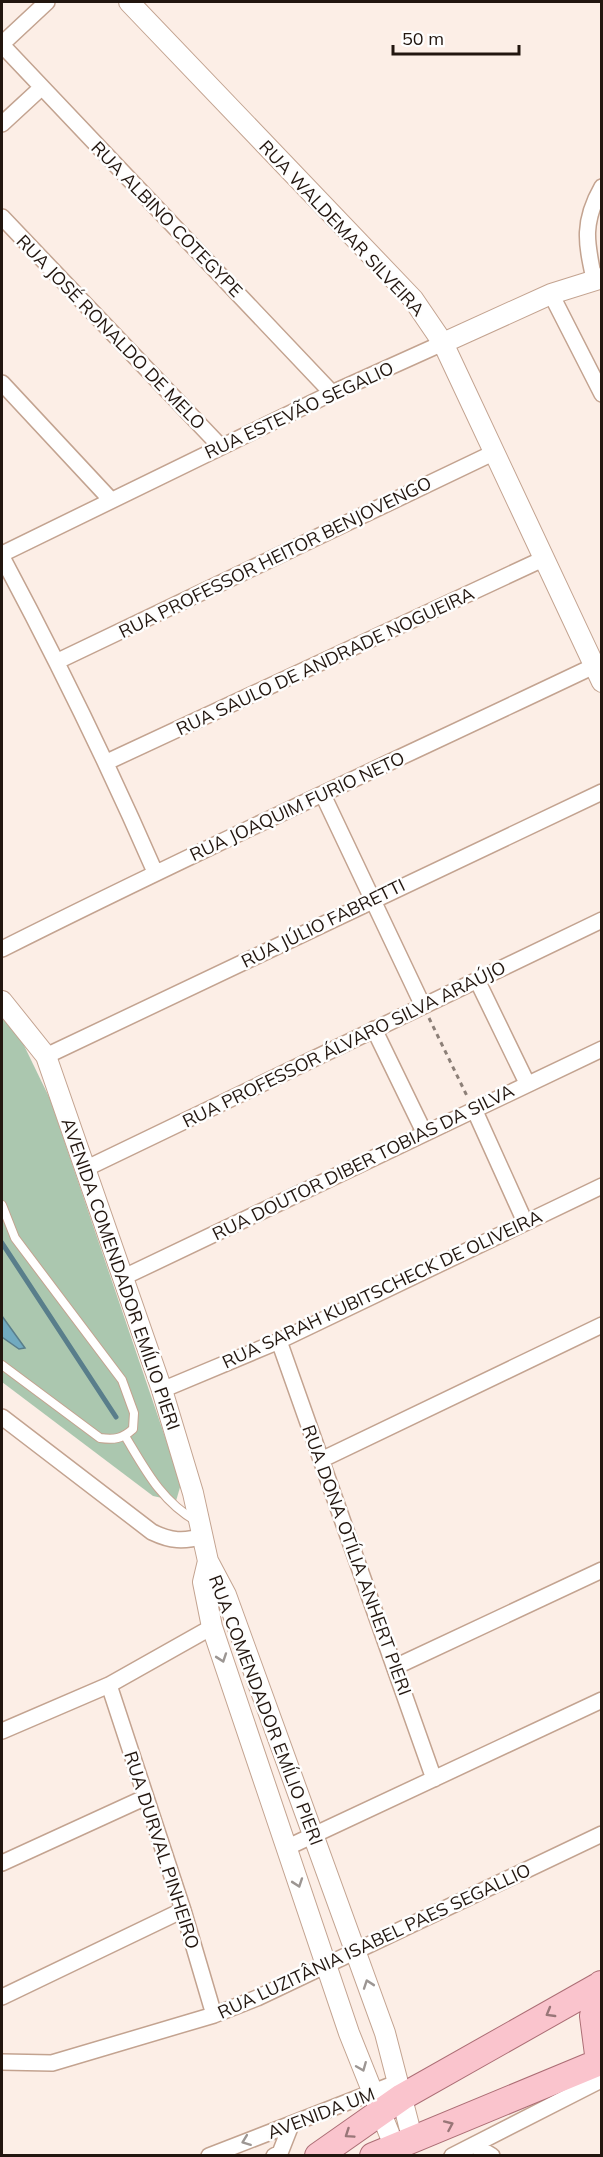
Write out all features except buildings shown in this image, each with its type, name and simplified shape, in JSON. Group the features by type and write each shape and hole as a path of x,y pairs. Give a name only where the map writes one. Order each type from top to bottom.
{"main road":[{"path":"318,2156 377,2103 601,1984"},
{"path":"394,2148 500,2102 600,2072 593,2016 601,1984"}],"street":[{"path":"2,45 47,2"},
{"name":"RUA WALDEMAR SILVEIRA","path":"129,2 381,265 412,299 443,343 598,674"},
{"name":"RUA ALBINO COTEGYPE","path":"2,45 332,393"},
{"path":"2,124 41,88"},
{"path":"598,278 586,242 587,222 602,187"},
{"name":"RUA JOSÉ RONALDO DE MELO","path":"2,217 221,447"},
{"name":"RUA ESTEVÃO SEGALIO","path":"2,556 111,500 332,393 551,294 598,278"},
{"path":"551,294 602,394"},
{"path":"2,382 111,500"},
{"name":"RUA PROFESSOR HEITOR BENJOVENGO","path":"58,661 493,453"},
{"path":"2,556 58,661 107,762 155,872"},
{"name":"RUA SAULO DE ANDRADE NOGUEIRA","path":"107,762 543,559"},
{"name":"RUA JOAQUIM FURIO NETO","path":"2,949 155,872 598,674"},
{"name":"RUA JÚLIO FABRETTI","path":"46,1056 602,792"},
{"path":"323,795 423,1006"},
{"name":"RUA PROFESSOR ÁLVARO SILVA ARAÚJO","path":"87,1168 602,920"},
{"path":"477,980 527,1083"},
{"name":"AVENIDA COMENDADOR EMÍLIO PIERI","path":"2,1001 46,1056 87,1168 162,1390 203,1530 208,1561"},
{"path":"374,1029 424,1132"},
{"name":"RUA DOUTOR DIBER TOBIAS DA SILVA","path":"124,1277 602,1049"},
{"path":"474,1109 525,1222"},
{"name":"RUA SARAH KUBITSCHECK DE OLIVEIRA","path":"162,1390 279,1341 602,1185"},
{"path":"321,1460 602,1325"},
{"name":"RUA DONA OTÍLIA ANHERT PIERI","path":"279,1341 434,1779"},
{"path":"2,1417 152,1532 168,1540 185,1541 203,1530"},
{"name":"RUA COMENDADOR EMÍLIO PIERI","path":"208,1561 203,1582 212,1627 326,1965 394,2148"},
{"name":"RUA COMENDADOR EMÍLIO PIERI","path":"208,1561 226,1595 385,2033 400,2090 394,2148"},
{"path":"395,1667 602,1570"},
{"path":"2,1730 109,1685 212,1627"},
{"name":"RUA DURVAL PINHEIRO","path":"109,1685 144,1798 183,1910 214,2015"},
{"path":"286,1848 602,1700"},
{"path":"2,1863 144,1798"},
{"name":"RUA LUZITÂNIA ISABEL PAES SEGALLIO","path":"2,2062 52,2063 214,2015 257,1998 602,1834"},
{"path":"2,1997 183,1910"},
{"path":"452,2156 600,2072"},
{"name":"AVENIDA UM","path":"209,2156 291,2124 377,2103"},
{"path":"274,2156 280,2153 291,2124"},
{"path":"474,2145 492,2156"}],"lane":[{"path":"2,1205 15,1238 122,1380 134,1413 133,1429 125,1436 113,1440 100,1438 2,1365"},
{"path":"125,1436 159,1491 203,1530"}],"path":[{"path":"423,1006 474,1109"}],"green space":[{"path":"2,1014 17,1031 50,1099 181,1484 176,1501 153,1496 2,1382"}],"water":[{"path":"2,1316 25,1348 19,1349 2,1337"}],"waterway":[{"path":"2,1243 116,1417"}]}
